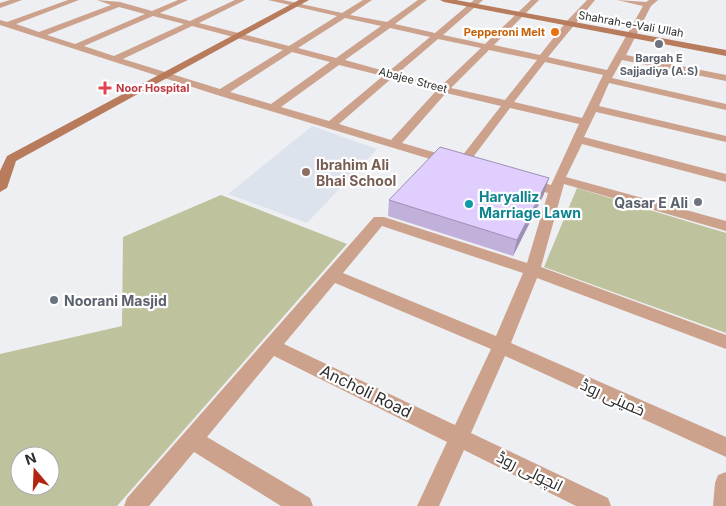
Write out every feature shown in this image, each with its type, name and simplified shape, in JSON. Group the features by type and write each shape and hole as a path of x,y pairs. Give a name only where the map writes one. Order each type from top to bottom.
{"street":[{"path":"0,6 18,0"},
{"path":"4,23 75,0"},
{"name":"Abajee Street","path":"101,0 508,105 585,122"},
{"path":"41,34 130,0"},
{"path":"77,46 184,0"},
{"path":"116,59 241,0"},
{"path":"272,0 301,3 344,15 542,59 726,107"},
{"path":"221,92 368,0"},
{"path":"273,108 423,0"},
{"name":"Shahrah-e-Vali Ullah","path":"444,0 476,3 569,24 726,53"},
{"path":"394,144 444,88 535,0"},
{"path":"4,23 166,76 466,166 542,59 569,24 591,0"},
{"path":"428,506 501,346 532,270 557,185 577,139 608,77 651,2 621,0"},
{"path":"0,188 5,156 166,76 301,3"},
{"path":"331,125 476,3"},
{"path":"620,57 726,78"},
{"path":"593,108 726,139"},
{"path":"577,139 726,178"},
{"path":"518,180 557,185 726,226"},
{"path":"135,506 379,220 532,270 726,342"},
{"name":"خمینی روڈ","path":"332,275 501,346 726,447"},
{"name":"Ancholi Road","path":"271,346 460,436"},
{"name":"انچولی روڈ","path":"460,436 600,506"},
{"path":"192,439 302,506"},
{"path":"724,506 726,483"}],"shaded area":[{"name":"Ibrahim Ali Bhai School","path":"312,126 377,149 307,223 228,194"}],"green space":[{"path":"577,188 726,233 726,333 544,267"},
{"path":"221,195 347,244 117,506 0,506 0,354 122,326 123,237"}],"building":[{"name":"Haryalliz Marriage Lawn","path":"440,147 549,178 517,240 389,200"}],"place":[{"name":"Pepperoni Melt","path":"555,32"},
{"name":"Bargah E Sajjadiya (A.S)","path":"659,44"},
{"name":"Noor Hospital","path":"105,88"},
{"name":"Ibrahim Ali Bhai School","path":"306,172"},
{"name":"Qasar E Ali","path":"698,202"},
{"name":"Haryalliz Marriage Lawn","path":"469,204"},
{"name":"Noorani Masjid","path":"54,300"}]}
